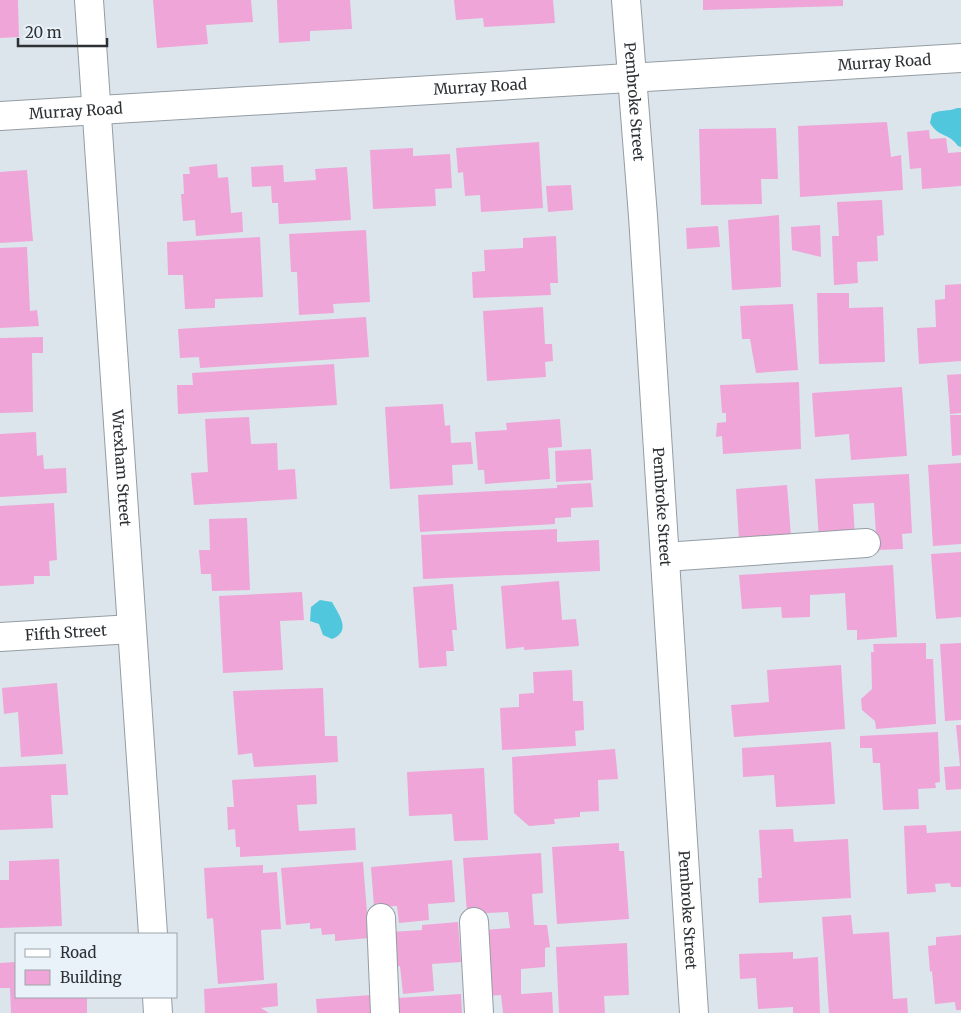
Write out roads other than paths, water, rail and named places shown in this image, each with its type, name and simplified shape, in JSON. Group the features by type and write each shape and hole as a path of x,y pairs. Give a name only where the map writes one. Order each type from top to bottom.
{"street":[{"name":"Wrexham Street","path":"89,0 153,933"},
{"name":"Pembroke Street","path":"626,0 643,216 694,1013"},
{"name":"Murray Road","path":"0,116 961,58"},
{"path":"665,557 866,542"},
{"name":"Fifth Street","path":"0,637 132,629"},
{"path":"381,918 385,1013"},
{"path":"474,922 479,1013"},
{"path":"157,998 158,1013"}],"water":[{"path":"961,108 961,147 933,128 930,123 932,114"},
{"path":"320,600 332,602 342,622 341,632 332,639 323,635 319,624 310,621 311,607"}]}
